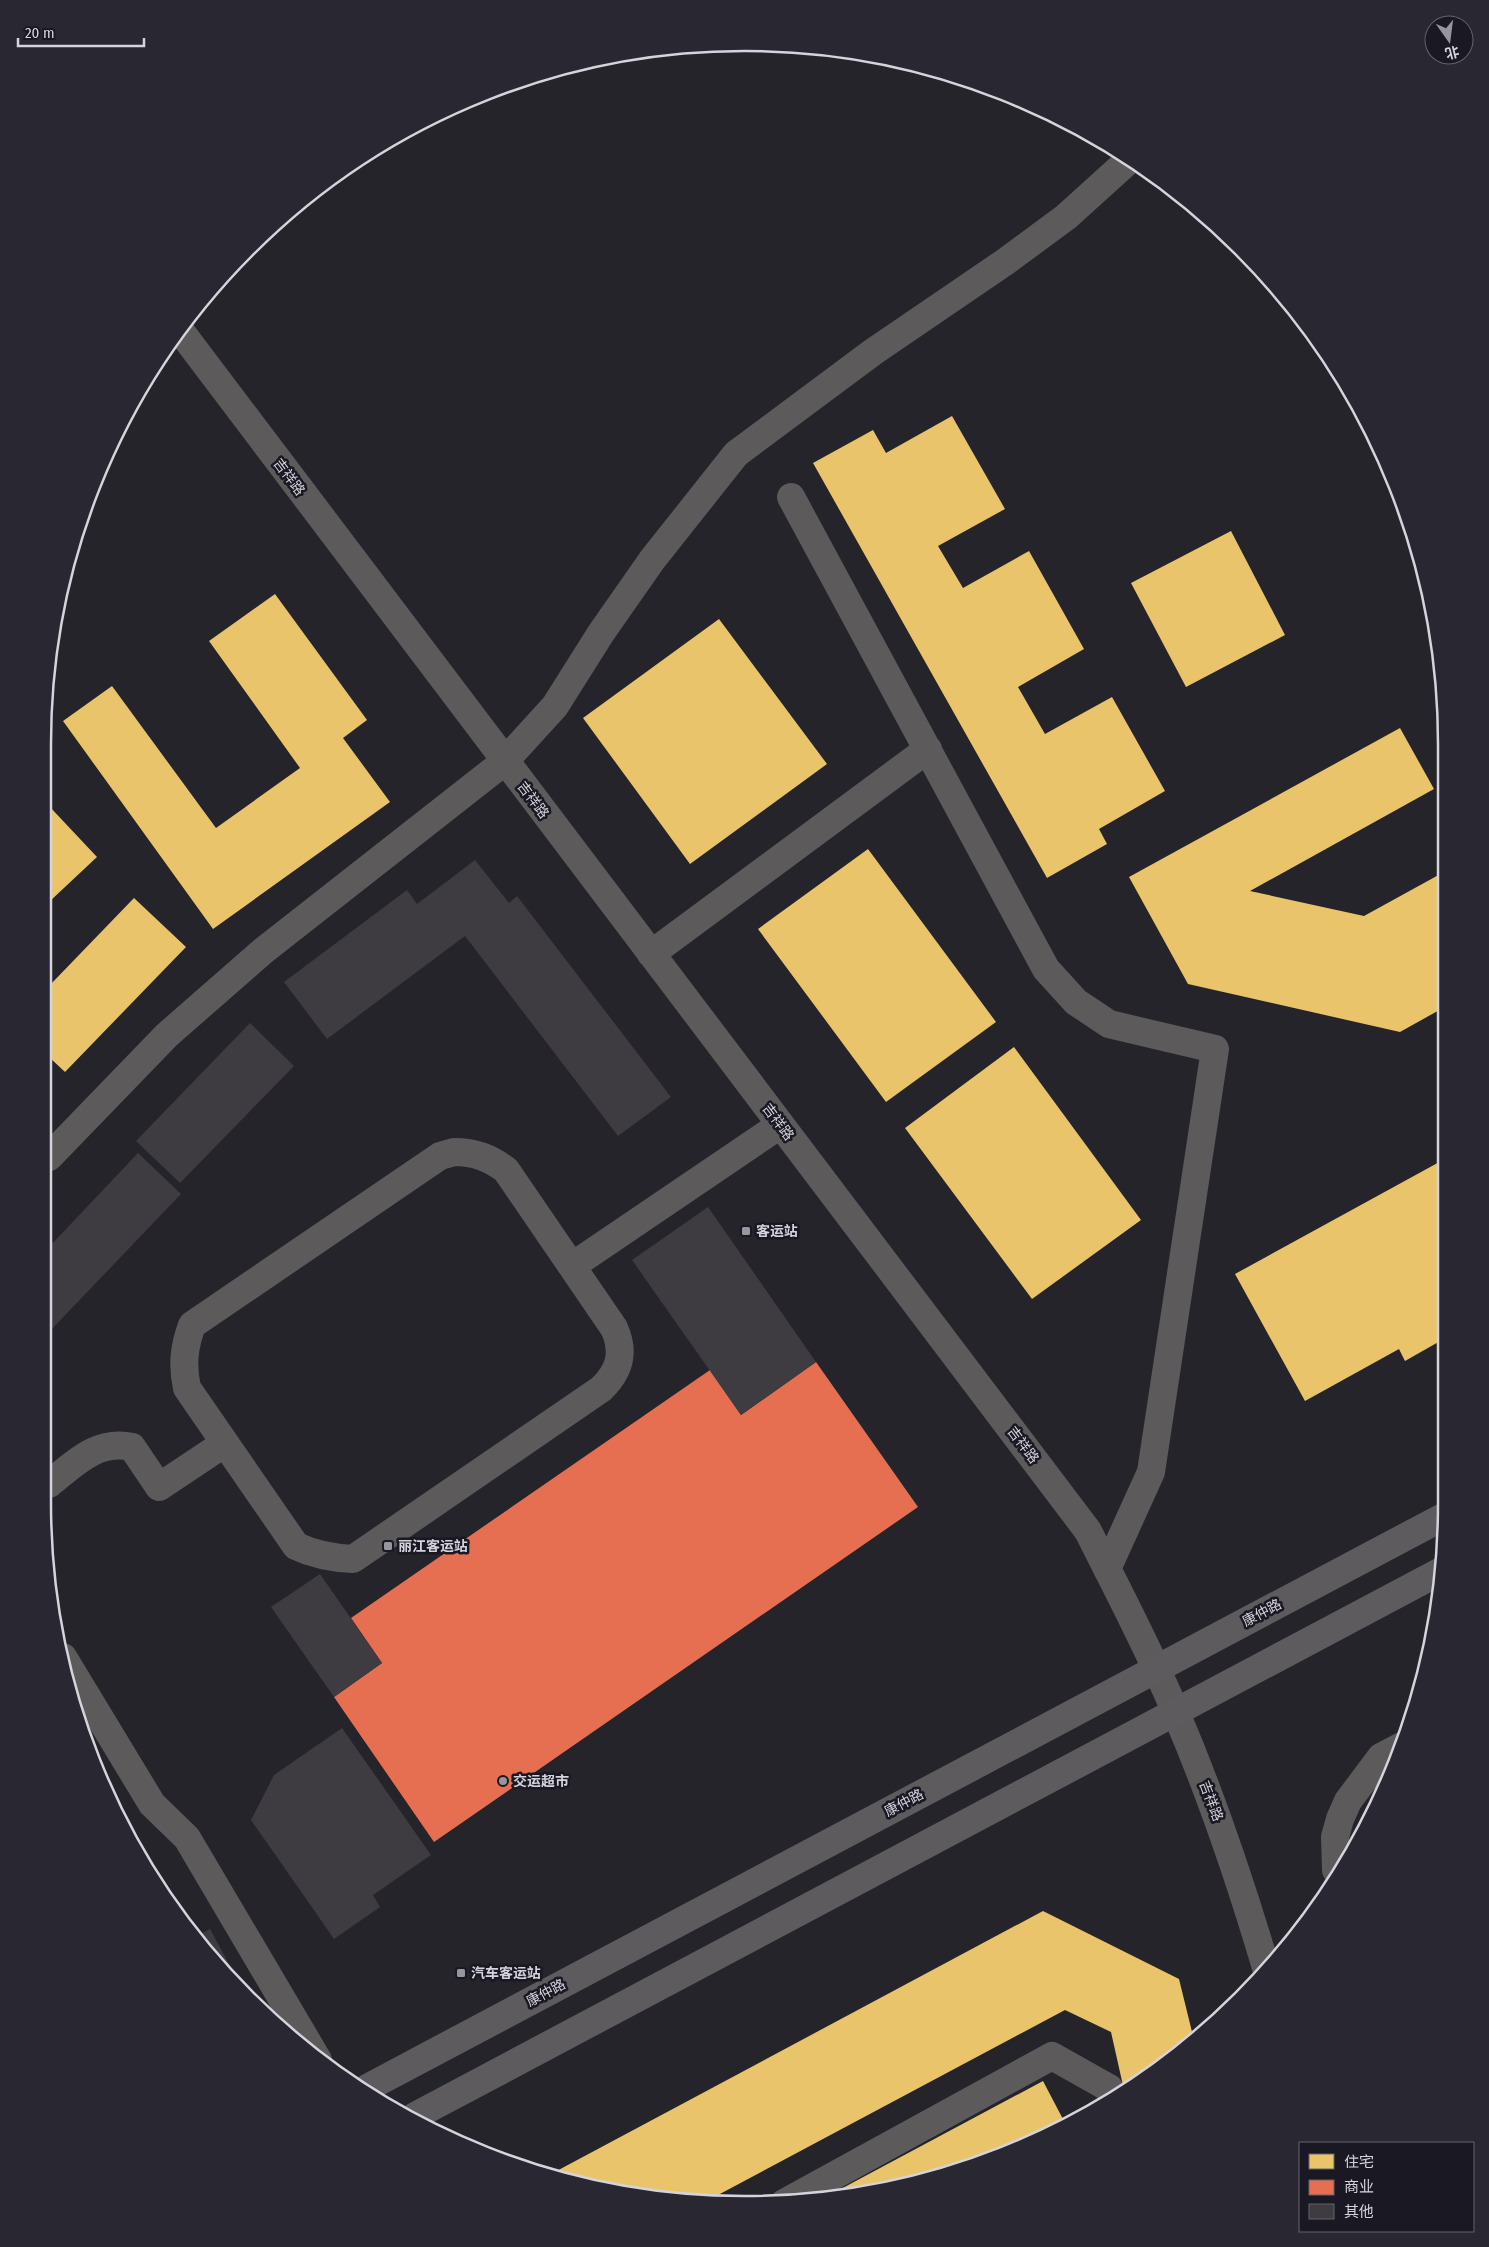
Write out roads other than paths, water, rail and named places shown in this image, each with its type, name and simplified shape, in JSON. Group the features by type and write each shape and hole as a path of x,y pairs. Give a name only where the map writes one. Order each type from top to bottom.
{"main road":[{"name":"康仲路","path":"371,2086 1437,1520"},
{"path":"419,2114 1434,1575"}],"street":[{"path":"51,1154 167,1035 263,951 504,762 555,706 652,560 736,454 873,352 1005,262 1058,223 1124,164"},
{"name":"吉祥路","path":"184,337 504,762 1088,1531 1134,1620 1176,1712 1213,1806 1248,1906 1264,1962"},
{"path":"791,497 1046,969 1076,1002 1109,1024 1214,1049 1151,1472 1107,1569"},
{"path":"651,954 928,749"},
{"path":"572,1266 780,1124"},
{"path":"454,1152 469,1152 484,1156 506,1170 572,1266 619,1338 620,1360 610,1381 353,1559 321,1556 296,1546 187,1388 183,1361 186,1342 192,1325 440,1156 454,1152"},
{"path":"51,1482 92,1451 114,1445 132,1447 159,1487 225,1443"},
{"path":"73,1674 152,1804 187,1838 305,2039"},
{"path":"1336,1864 1335,1837 1340,1819 1348,1802 1381,1757 1391,1752"},
{"path":"802,2193 1052,2056 1109,2088 1110,2091"}],"place":[{"name":"客运站","path":"746,1231"},
{"name":"丽江客运站","path":"388,1546"},
{"name":"交运超市","path":"503,1781"},
{"name":"汽车客运站","path":"461,1973"}]}
